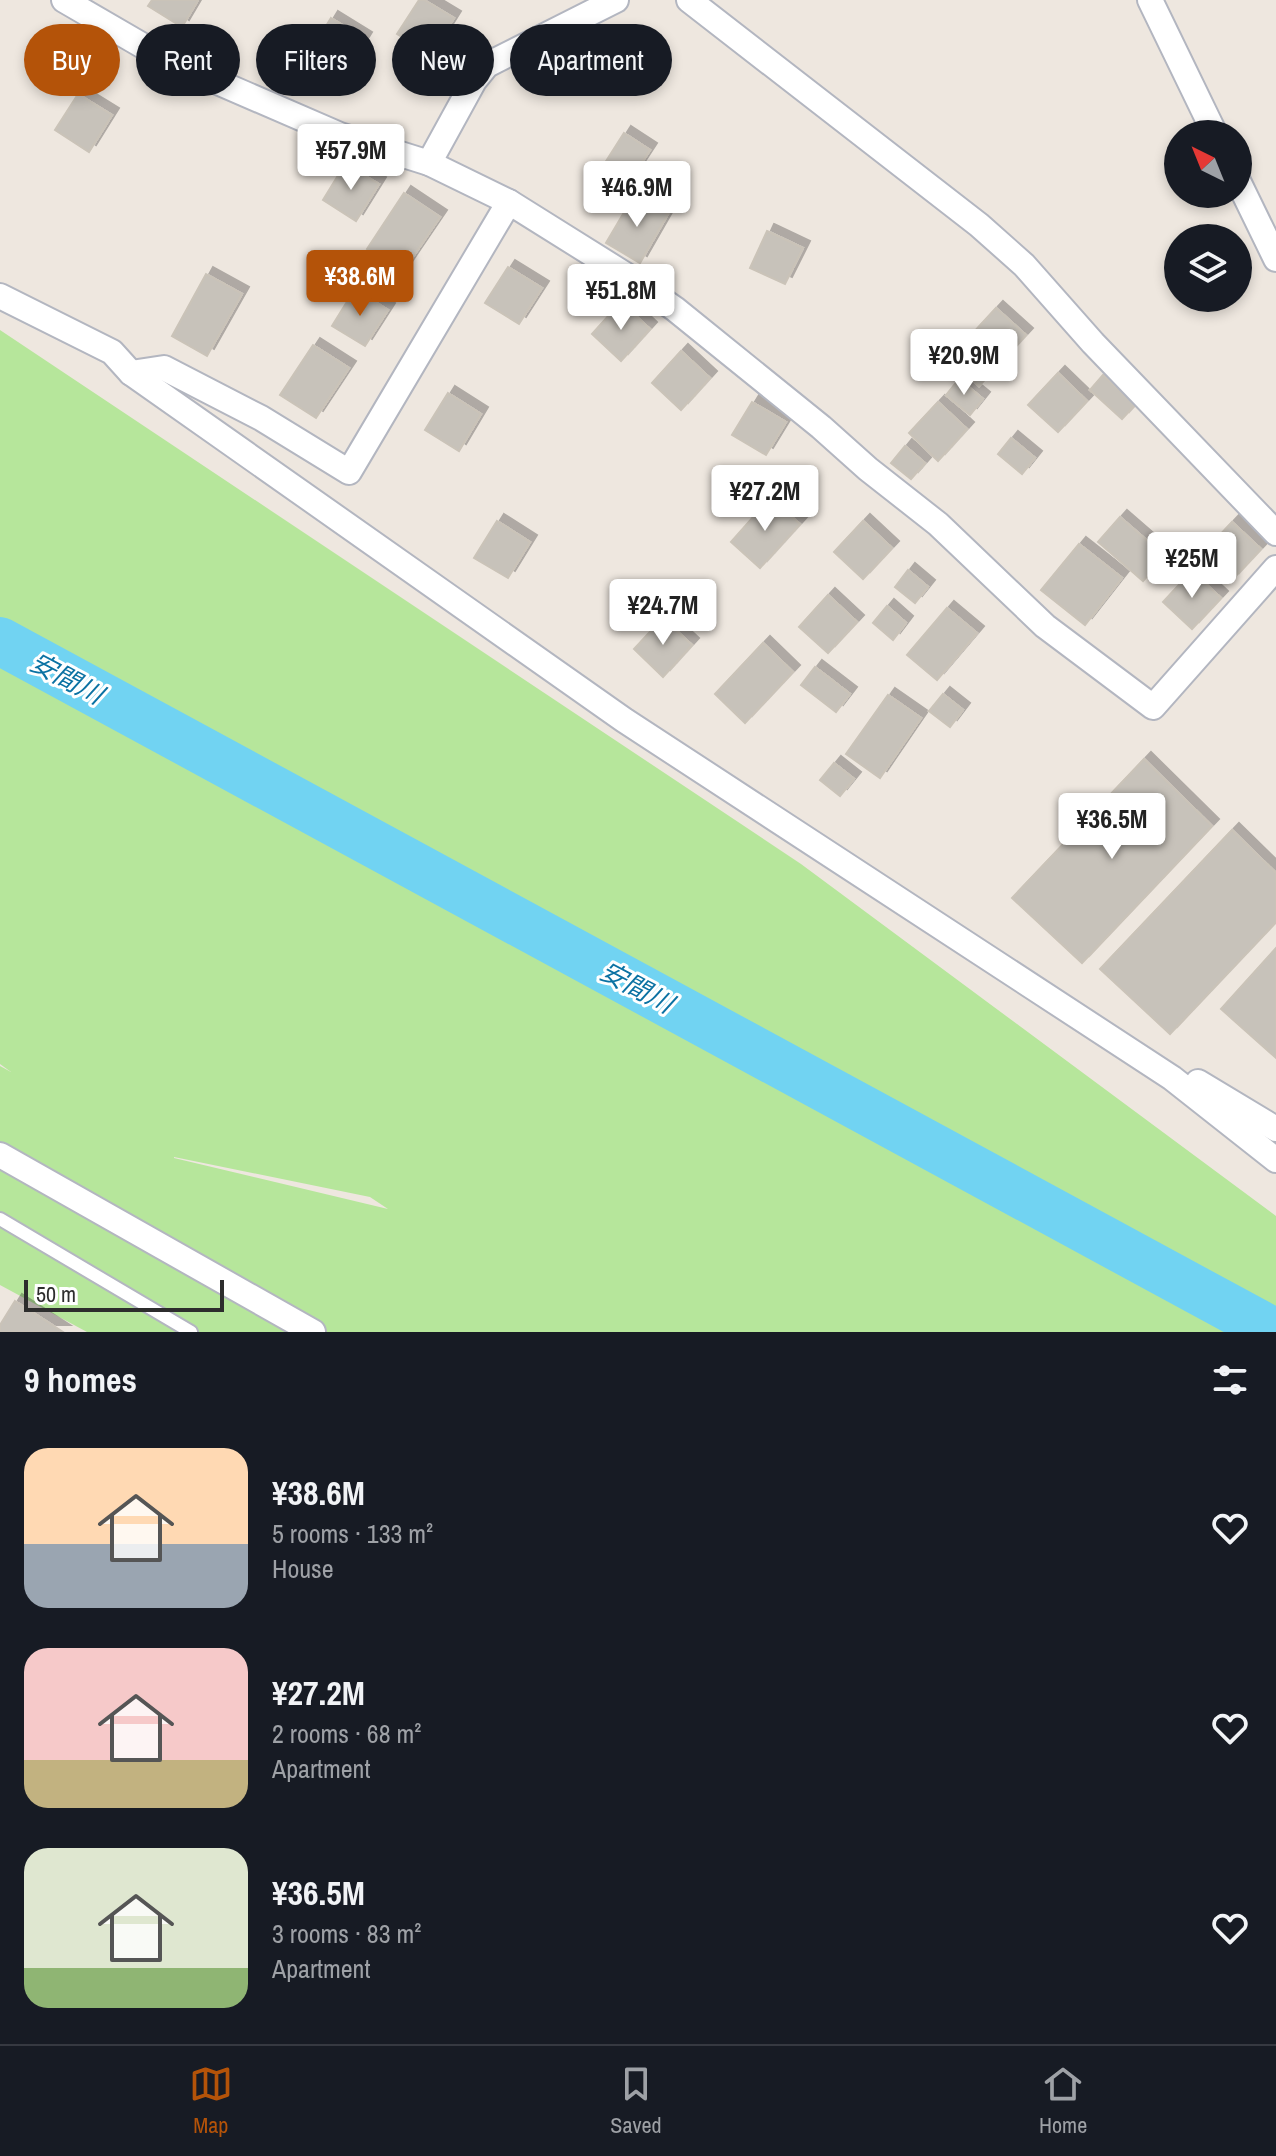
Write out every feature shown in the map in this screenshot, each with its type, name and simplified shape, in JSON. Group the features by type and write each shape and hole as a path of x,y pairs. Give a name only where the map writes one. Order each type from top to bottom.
{"street":[{"path":"64,0 169,61 340,135 429,163 509,202 632,279 675,309 938,524 1045,626 1153,707 1276,568"},
{"path":"429,163 474,81 487,65 616,0"},
{"path":"689,0 979,225 1024,265 1093,343 1276,533"},
{"path":"1150,0 1208,120"},
{"path":"131,373 164,368 261,418 349,472 509,202"},
{"path":"1251,208 1276,259"},
{"path":"0,296 112,352 131,373 624,720 1172,1078 1276,1160"},
{"path":"1124,1046 1164,1062 1276,1129"},
{"path":"0,1155 313,1332"}],"lane":[{"path":"0,1219 191,1332"}],"green space":[{"path":"0,330 801,864 1276,1216 1276,1332 87,1332 0,1285 0,1066 11,1072 0,1064","holes":["174,1157 370,1197 388,1209"]}],"building":[{"path":"152,0 198,0 184,24 177,24 148,6"},
{"path":"419,0 454,18 450,24 403,24"},
{"path":"331,18 341,24 327,24"},
{"path":"77,96 112,115 89,152 55,130"},
{"path":"624,133 650,150 622,193 596,177"},
{"path":"345,164 379,184 356,221 323,200"},
{"path":"404,193 440,217 402,273 367,249"},
{"path":"635,194 668,214 640,263 606,243"},
{"path":"767,231 803,248 785,284 750,268"},
{"path":"508,267 542,288 519,324 485,303"},
{"path":"206,274 242,294 207,356 172,336"},
{"path":"355,289 388,310 365,346 332,326"},
{"path":"621,302 650,329 621,361 592,334"},
{"path":"996,308 1026,335 979,386 949,359"},
{"path":"313,345 349,368 316,418 280,395"},
{"path":"681,351 710,378 681,410 652,383"},
{"path":"1058,373 1087,401 1058,432 1028,405"},
{"path":"1103,375 1135,405 1122,419 1090,390"},
{"path":"959,379 983,399 970,415 946,395"},
{"path":"448,393 481,414 459,451 425,430"},
{"path":"752,402 786,422 766,455 732,435"},
{"path":"938,402 967,429 938,461 909,433"},
{"path":"1011,438 1035,458 1022,474 998,454"},
{"path":"905,446 925,463 911,479 891,463"},
{"path":"770,498 800,524 760,568 731,542"},
{"path":"1120,517 1165,556 1143,581 1098,542"},
{"path":"497,521 530,542 508,578 474,558"},
{"path":"863,521 892,548 863,579 834,552"},
{"path":"1232,522 1261,549 1232,580 1203,553"},
{"path":"1079,544 1122,578 1085,625 1041,590"},
{"path":"908,570 928,587 915,603 895,587"},
{"path":"1192,571 1221,598 1192,629 1163,602"},
{"path":"828,595 857,622 828,653 799,627"},
{"path":"887,606 906,623 893,640 873,623"},
{"path":"947,608 977,633 937,680 907,655"},
{"path":"663,618 692,645 663,677 634,649"},
{"path":"763,643 793,672 745,723 715,694"},
{"path":"815,667 850,694 836,712 801,685"},
{"path":"943,694 963,710 950,727 929,711"},
{"path":"888,695 921,718 880,778 846,754"},
{"path":"1144,759 1212,826 1082,963 1012,898"},
{"path":"834,763 854,779 840,796 820,780"},
{"path":"1232,830 1276,873 1276,922 1170,1034 1100,969"},
{"path":"1276,948 1276,1058 1221,1009"},
{"path":"15,1301 63,1332 0,1332 0,1325"}],"waterway":[{"name":"安間川","path":"0,641 1274,1332"}]}
